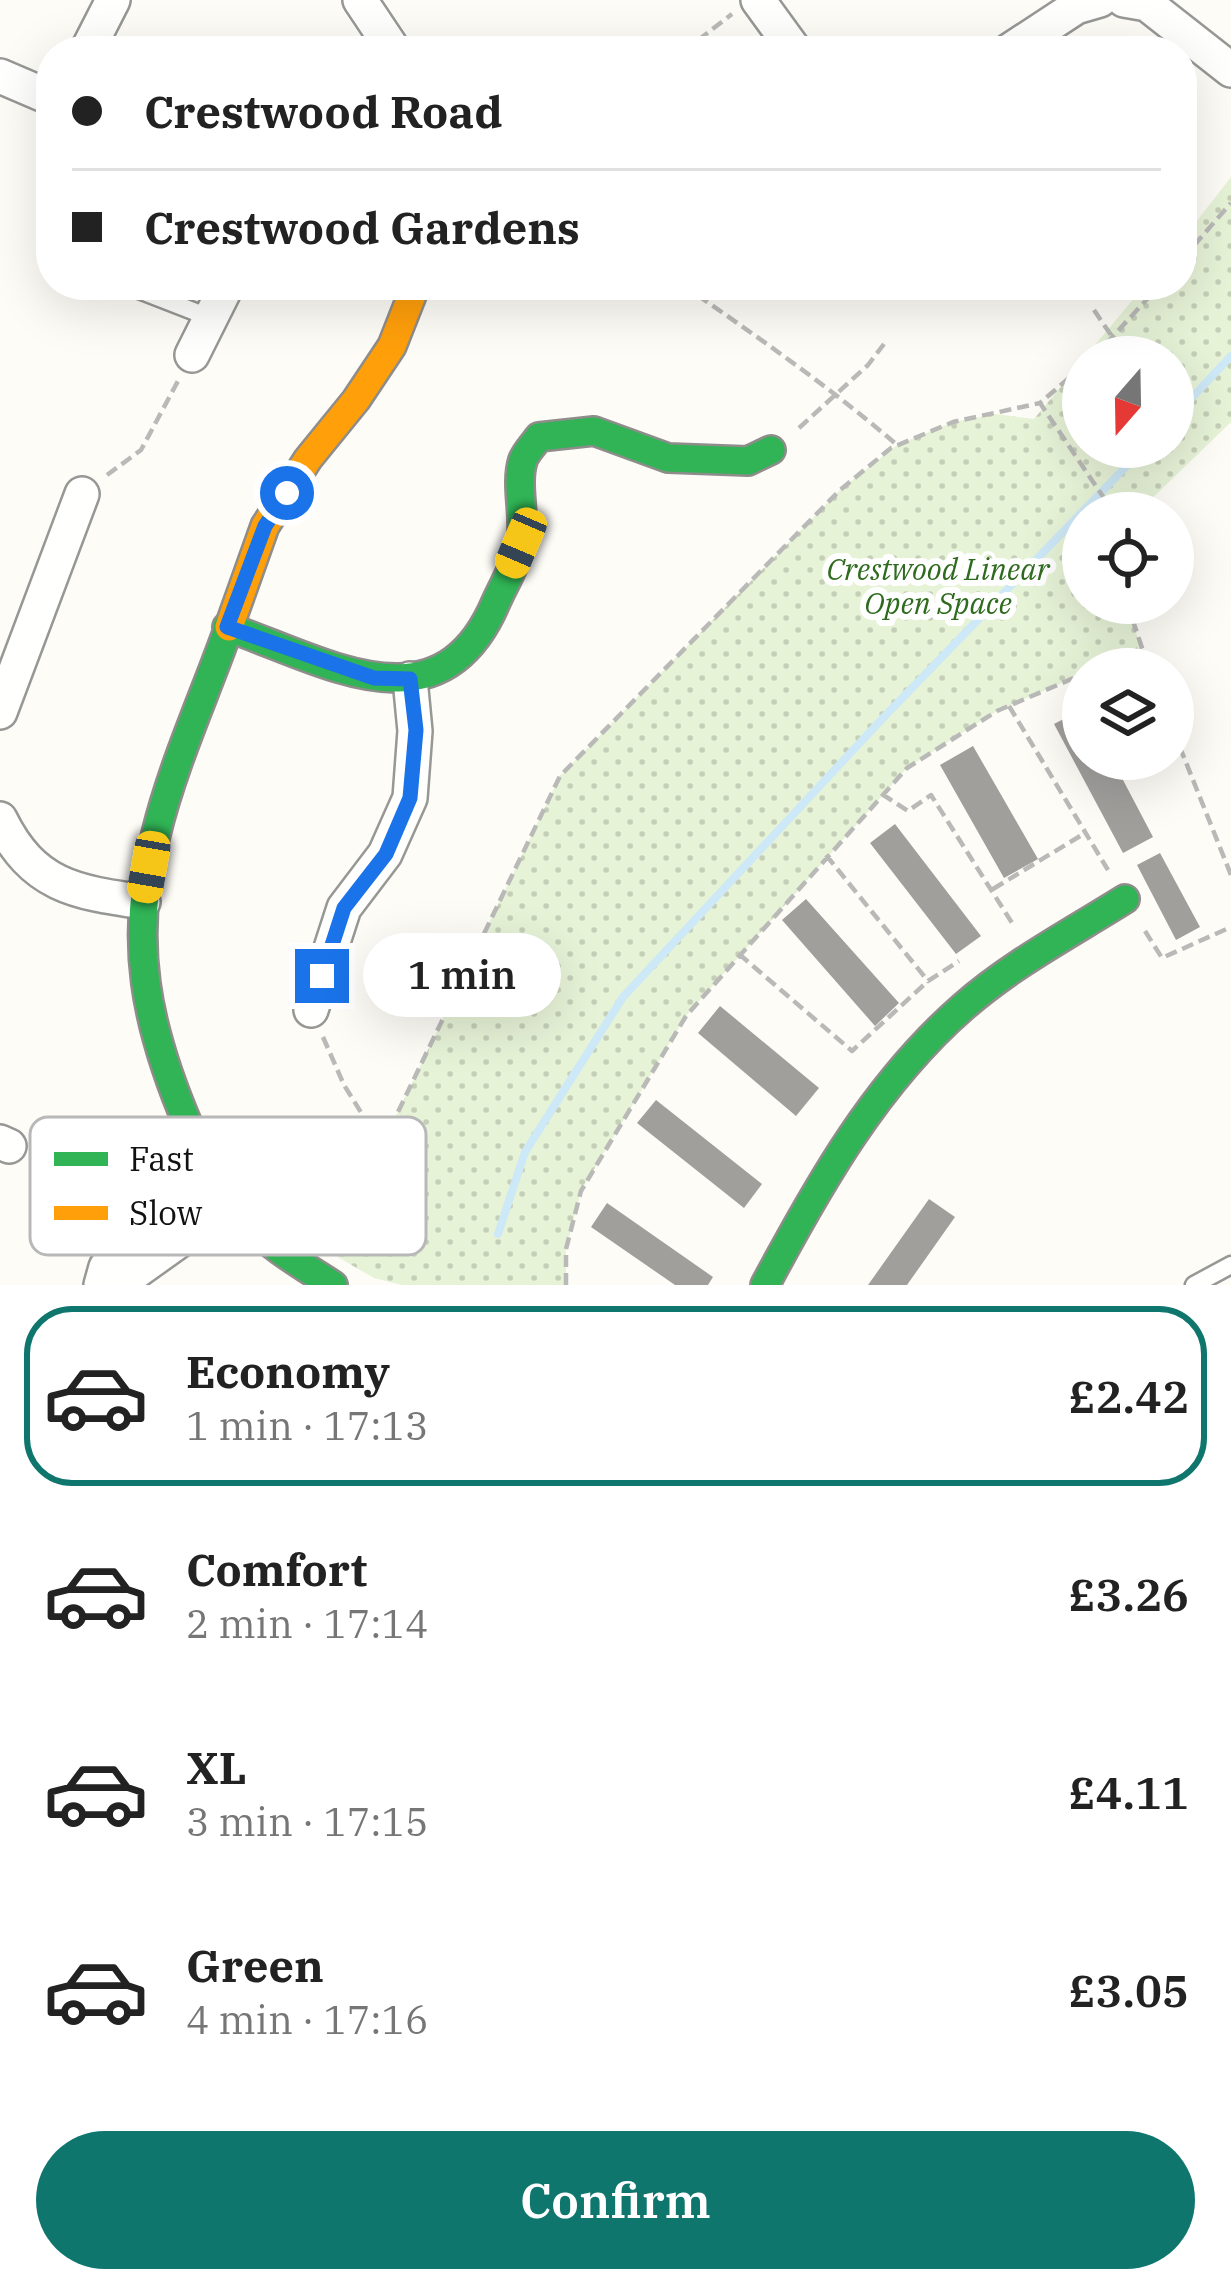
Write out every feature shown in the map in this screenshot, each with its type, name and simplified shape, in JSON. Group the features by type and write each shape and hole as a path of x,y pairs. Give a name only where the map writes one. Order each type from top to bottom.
{"street":[{"path":"95,36 113,0"},
{"path":"360,0 384,36"},
{"path":"1032,36 1076,7 1100,0"},
{"path":"1124,0 1147,4 1188,36"},
{"path":"746,6 779,36"},
{"path":"1197,43 1231,70"},
{"path":"0,76 36,91"},
{"path":"192,355 220,300"},
{"path":"184,1117 144,993 143,902 155,832 265,526 392,346 410,300"},
{"path":"227,627 374,678 410,679 440,671 471,648 486,626 521,543 524,460 539,437 594,430 668,458 748,460 770,450"},
{"path":"0,712 82,494"},
{"path":"311,1010 344,908 386,854 410,798 416,730 410,679"},
{"path":"0,819 16,851 48,879 83,893 143,902"},
{"path":"765,1285 822,1179 910,1056 967,1003 1125,899"},
{"path":"101,1285 106,1267 120,1255"},
{"path":"117,1285 159,1255"},
{"path":"288,1255 333,1285"}],"lane":[{"path":"165,300 211,318"},
{"path":"1194,1285 1231,1265"}],"path":[{"path":"705,36 746,6"},
{"path":"1197,242 1231,203"},
{"path":"704,300 837,394 897,446"},
{"path":"1115,336 1147,300"},
{"path":"1094,310 1112,336"},
{"path":"770,450 837,394 884,344"},
{"path":"82,494 141,450 192,355"},
{"path":"395,1117 560,776 840,490 897,446 953,422 1040,403 1062,384"},
{"path":"1040,403 1101,492"},
{"path":"1134,624 1141,648"},
{"path":"566,1285 566,1249 581,1191 686,1016 907,768 1009,706 1062,683"},
{"path":"1009,706 1162,958 1231,927"},
{"path":"1193,780 1231,875"},
{"path":"882,794 908,811 932,796 1016,924 999,935"},
{"path":"993,889 1086,832"},
{"path":"826,855 928,980"},
{"path":"739,954 852,1051 928,980 964,958"},
{"path":"311,1010 363,1117"},
{"path":"298,1264 306,1255"}],"green space":[{"name":"Crestwood Linear Open Space","path":"1231,177 1231,422 1194,458 1194,336 1102,336 1132,300 1197,300 1197,221"},
{"name":"Crestwood Linear Open Space","path":"1062,385 1062,468 1183,468 1159,492 1062,492 1062,624 1134,624 1141,648 1062,648 1062,683 997,711 907,768 686,1016 581,1191 566,1249 566,1285 402,1285 374,1278 334,1255 426,1255 426,1117 396,1117 560,776 840,490 897,445 953,422 996,414 1034,419"}],"building":[{"path":"973,746 1038,859 1004,878 940,765"},
{"path":"1084,780 1123,780 1153,837 1123,853"},
{"path":"895,824 981,936 956,954 870,843"},
{"path":"1160,853 1200,927 1176,940 1137,865"},
{"path":"806,899 899,1003 875,1026 782,920"},
{"path":"720,1006 819,1088 796,1116 698,1033"},
{"path":"656,1100 762,1184 744,1208 637,1123"},
{"path":"929,1199 955,1217 907,1285 868,1285"},
{"path":"607,1203 713,1277 708,1285 675,1285 591,1227"}],"waterway":[{"path":"1194,396 1231,356"},
{"path":"498,1234 525,1152 623,997 1125,468"}],"traffic: fast":[{"path":"227,627 340,669 377,677 412,677 444,666 472,642 496,602 521,543 523,460 539,437 594,431 668,458 748,461 771,450"},
{"path":"185,1117 152,1019 143,911 163,808 229,627"},
{"path":"765,1285 852,1137 903,1068 963,1007 1001,977 1125,899"},
{"path":"287,1255 333,1285"}],"traffic: slow":[{"path":"229,627 265,526 392,346 410,300"}],"route":[{"path":"287,493 265,526 227,627 374,678 410,679 416,730 410,798 386,854 344,908 322,976"}]}
